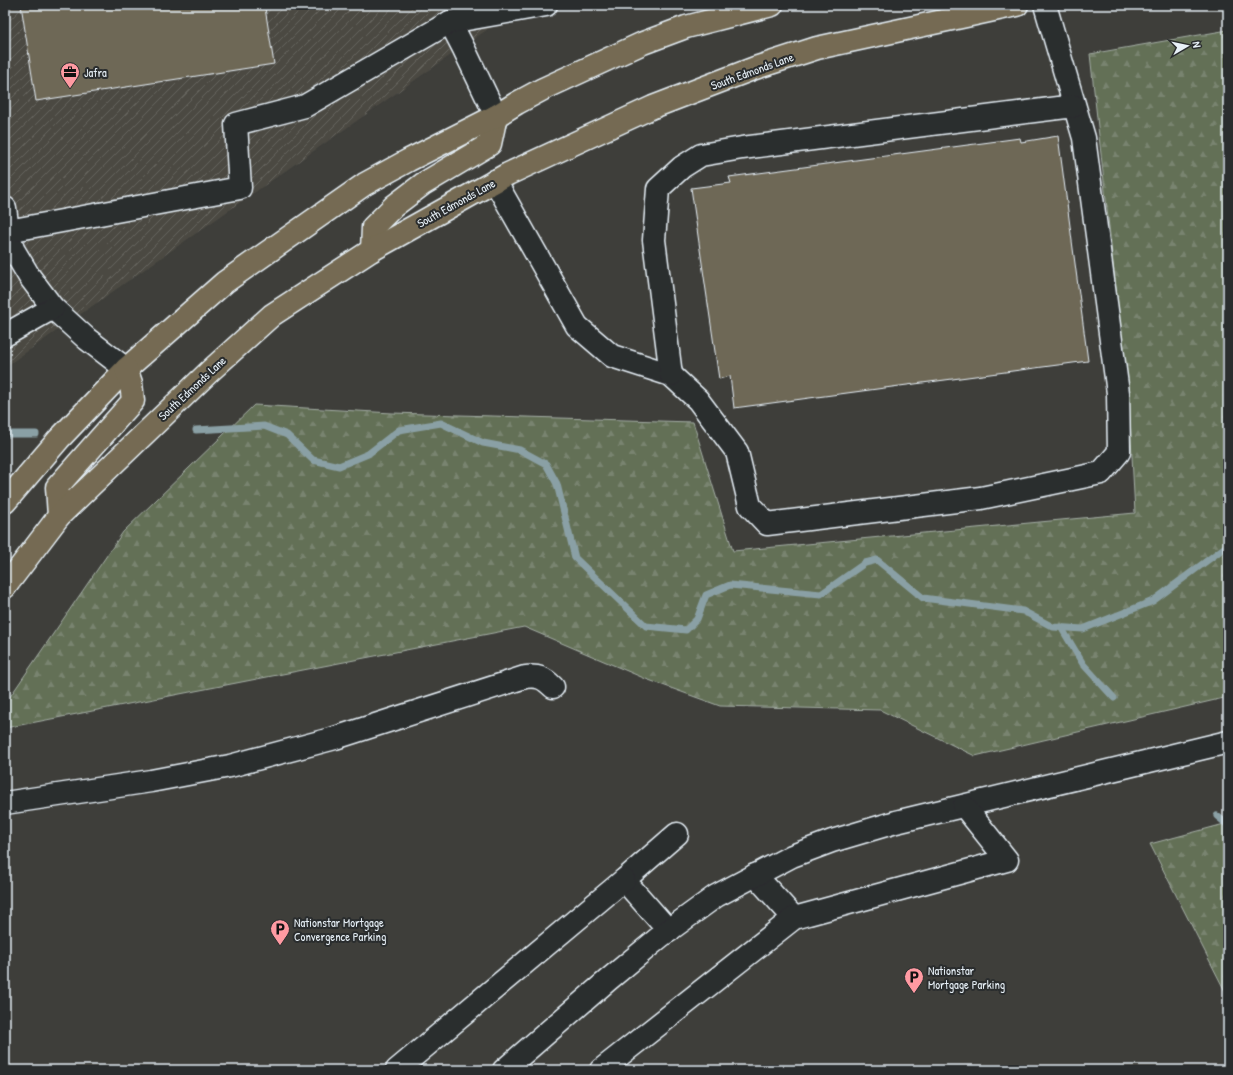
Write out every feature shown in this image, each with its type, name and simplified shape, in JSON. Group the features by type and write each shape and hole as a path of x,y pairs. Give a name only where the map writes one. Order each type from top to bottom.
{"main road":[{"path":"5,502 59,440 126,369 226,282 365,184 496,116 544,89 643,43 686,27 772,5"},
{"name":"South Edmonds Lane","path":"5,587 60,516 210,371 272,315 372,250 515,171 653,107 762,66 817,48 1017,5"},
{"path":"372,250 373,227 394,206 423,184 490,144 496,116"},
{"path":"60,516 57,487 133,401 131,383 126,369"}],"street":[{"path":"8,231 240,188 236,124 305,106 450,22 546,5"},
{"path":"495,182 577,326 612,356 671,375 698,400 736,452 750,506 767,524 982,498 1101,473 1119,452 1118,393 1084,138 1045,5"},
{"path":"450,22 496,116"},
{"path":"671,375 654,240 658,190 682,167 701,156 742,148 1074,106"},
{"path":"5,206 8,231 13,249 29,276 53,308 87,339 126,369"},
{"path":"5,335 53,308"},
{"path":"5,803 151,781 230,766 335,738 525,677 541,677 553,687"},
{"path":"508,1069 608,980 669,931 716,896 792,856 832,841 896,822 1228,742"},
{"path":"601,1070 794,918 1007,860 964,806"},
{"path":"397,1070 677,834"},
{"path":"755,875 794,918"},
{"path":"624,880 669,931"}],"shaded area":[{"path":"5,5 540,5 515,10 5,367"}],"green space":[{"path":"1228,30 1228,697 975,756 880,710 720,706 646,679 524,627 5,728 5,704 123,532 254,405 392,413 693,422 733,551 1135,513 1130,418 1090,54"},
{"path":"1228,823 1228,997 1150,844"}],"building":[{"path":"21,5 282,5 265,8 274,64 36,101"},
{"path":"1058,136 1088,361 734,408 730,376 719,379 691,188 731,183 729,177 1020,138 1021,142"}],"waterway":[{"path":"196,430 264,426 287,435 313,460 339,466 368,454 399,430 441,423 483,443 520,450 546,464 557,484 575,558 646,626 686,630 697,619 706,595 730,585 821,594 865,563 877,560 923,598 1023,611 1053,627 1083,629 1153,601 1228,545"},
{"path":"5,434 36,434"},
{"path":"1061,627 1083,664 1114,698"},
{"path":"1217,816 1228,825"}],"place":[{"name":"Jafra","path":"70,89"},
{"name":"Nationstar Mortgage Convergence Parking","path":"280,946"},
{"name":"Nationstar Mortgage Parking","path":"914,994"}]}
